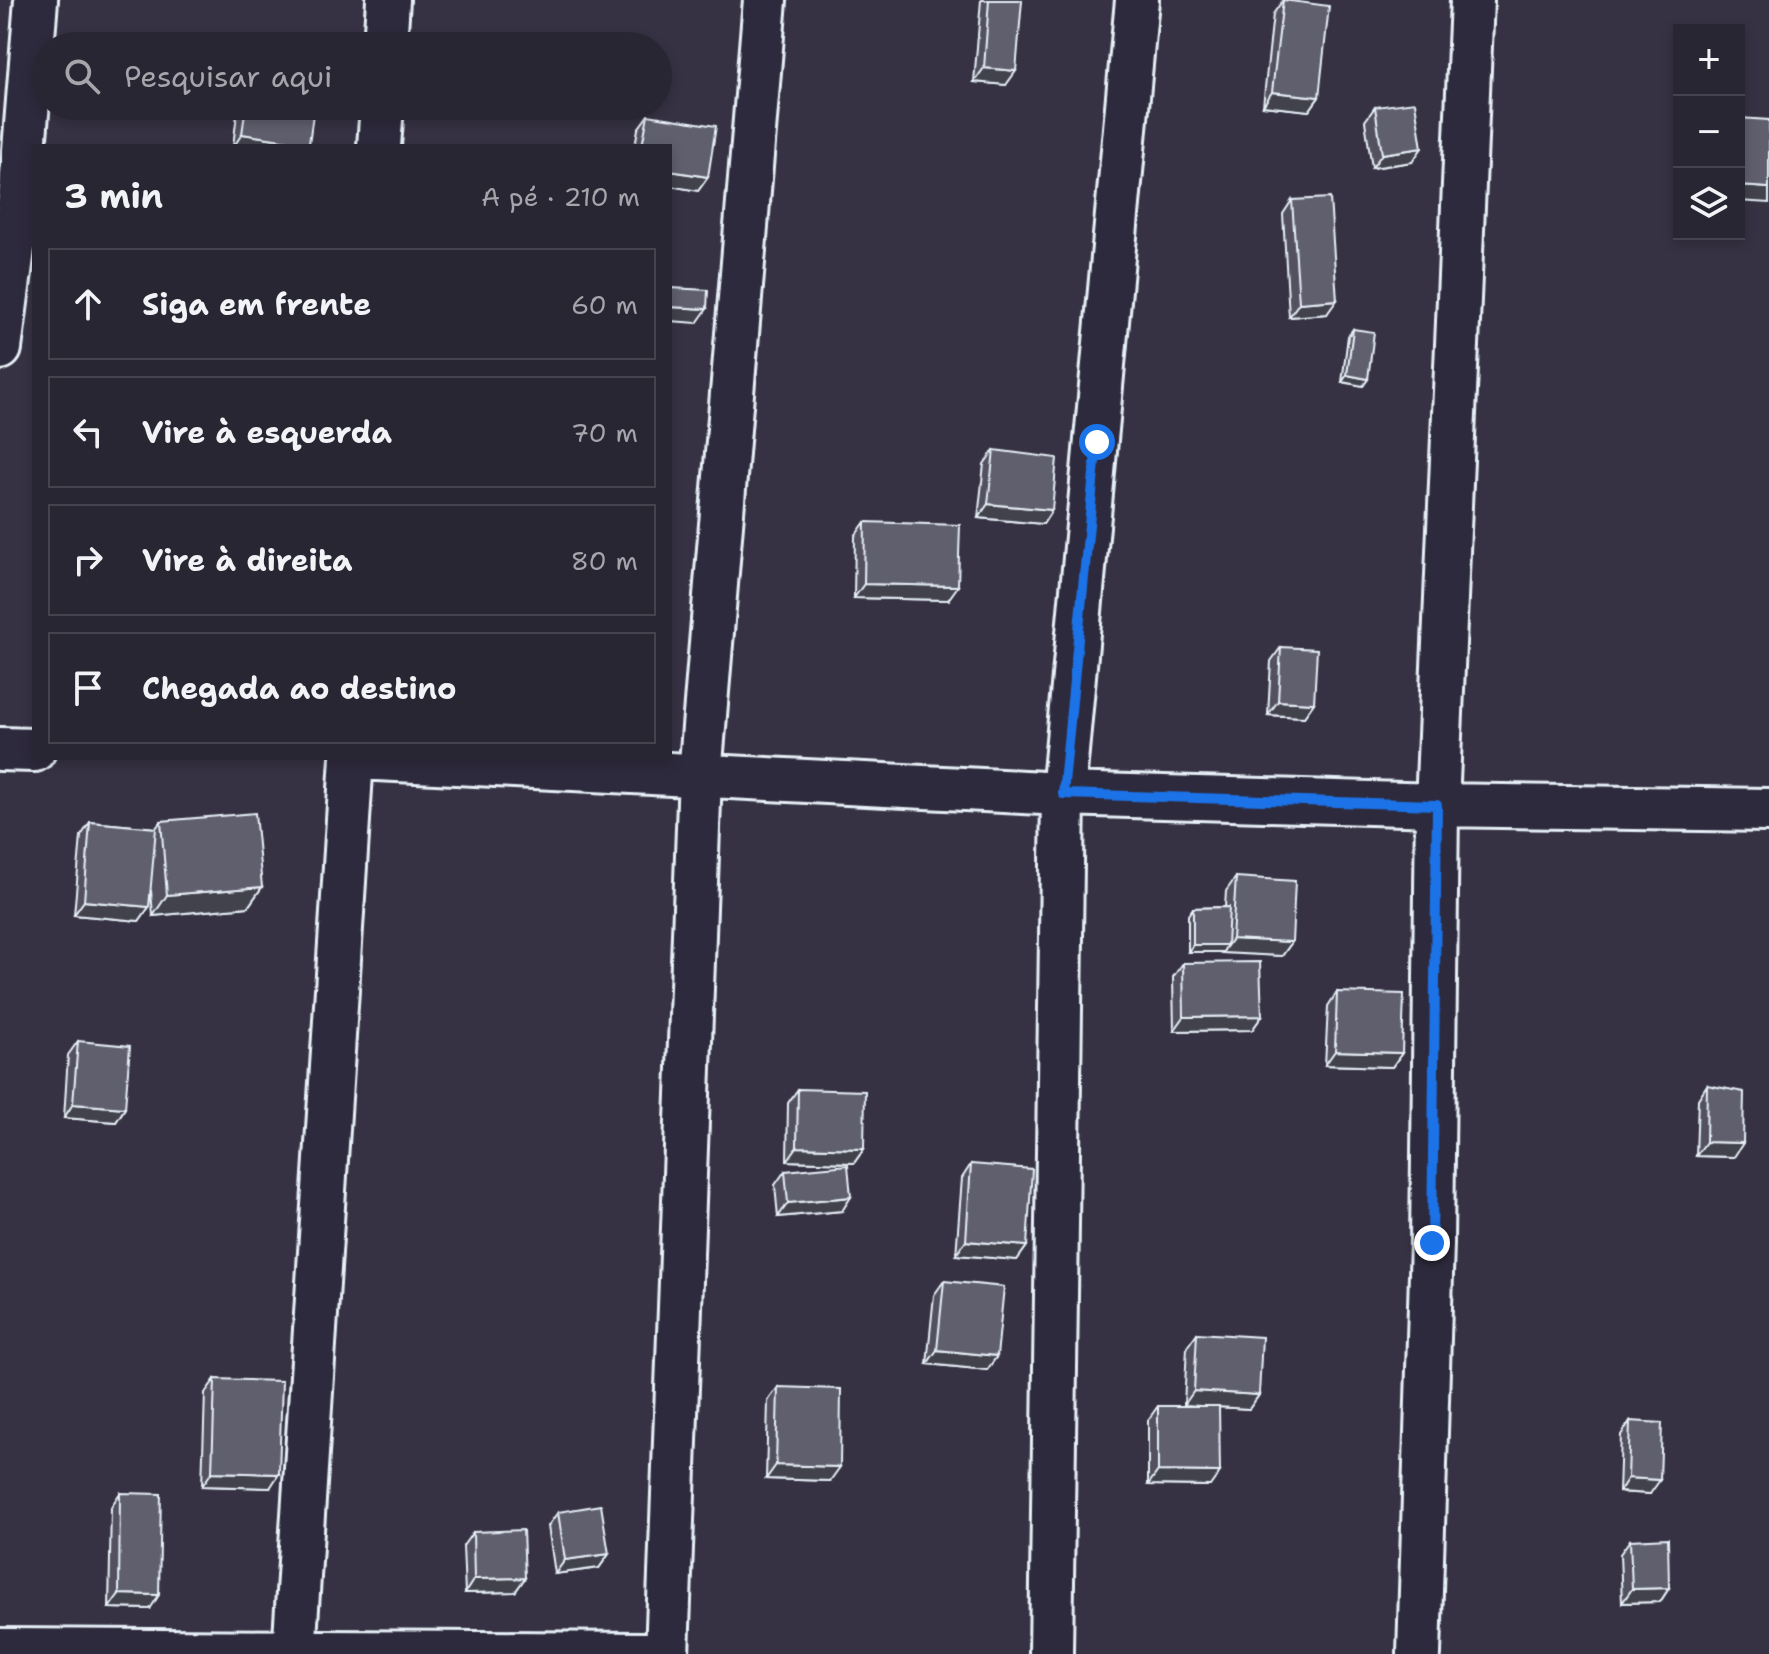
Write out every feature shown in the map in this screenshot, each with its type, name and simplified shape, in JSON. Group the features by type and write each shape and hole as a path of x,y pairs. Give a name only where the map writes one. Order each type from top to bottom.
{"street":[{"path":"33,32 36,0"},
{"path":"386,32 388,0"},
{"path":"667,1654 700,775 765,0"},
{"path":"1051,1654 1063,794 1137,0"},
{"path":"1419,1654 1432,1243 1437,805 1472,0"},
{"path":"0,348 21,188 32,50"},
{"path":"379,144 381,120"},
{"path":"0,749 32,750"},
{"path":"294,1653 354,760"},
{"path":"395,760 1063,794 1437,805 1769,810"},
{"path":"0,1650 646,1654"}],"building":[{"path":"989,0 1022,0 1016,71 984,68"},
{"path":"1283,0 1329,6 1319,97 1272,92"},
{"path":"1415,102 1422,148 1382,154 1375,107"},
{"path":"1745,118 1769,120 1769,188 1745,186"},
{"path":"672,119 716,126 708,177 672,171 672,144 642,144 647,120"},
{"path":"244,120 312,120 309,144 242,134"},
{"path":"1330,198 1337,300 1299,303 1292,200"},
{"path":"672,288 708,290 707,309 672,307"},
{"path":"1353,329 1374,332 1368,379 1347,375"},
{"path":"994,450 1057,458 1052,510 988,504"},
{"path":"865,522 960,525 958,586 864,584"},
{"path":"1281,647 1317,649 1314,703 1278,701"},
{"path":"255,813 262,887 167,895 161,821"},
{"path":"90,822 156,828 149,907 84,901"},
{"path":"1236,877 1295,881 1292,942 1232,939"},
{"path":"1229,907 1227,945 1193,945 1193,908"},
{"path":"1260,962 1262,1016 1184,1017 1183,963"},
{"path":"1337,992 1404,994 1402,1053 1335,1051"},
{"path":"78,1041 130,1046 125,1108 73,1104"},
{"path":"1707,1085 1744,1092 1743,1143 1706,1142"},
{"path":"798,1089 865,1091 864,1149 797,1147"},
{"path":"971,1164 1032,1169 1027,1246 966,1241"},
{"path":"848,1165 851,1197 788,1203 785,1171"},
{"path":"944,1281 1004,1287 997,1356 937,1350"},
{"path":"1197,1333 1262,1337 1259,1395 1194,1391"},
{"path":"215,1379 282,1381 279,1474 212,1472"},
{"path":"778,1387 841,1389 840,1467 776,1465"},
{"path":"1158,1406 1219,1406 1220,1472 1158,1471"},
{"path":"1630,1421 1662,1423 1660,1480 1628,1478"},
{"path":"120,1493 161,1494 159,1595 119,1594"},
{"path":"601,1505 609,1554 565,1560 558,1512"},
{"path":"523,1530 525,1578 474,1579 473,1532"},
{"path":"1668,1538 1669,1588 1632,1589 1630,1540"}],"route":[{"path":"1097,442 1063,794 1437,805 1432,1243"}]}
